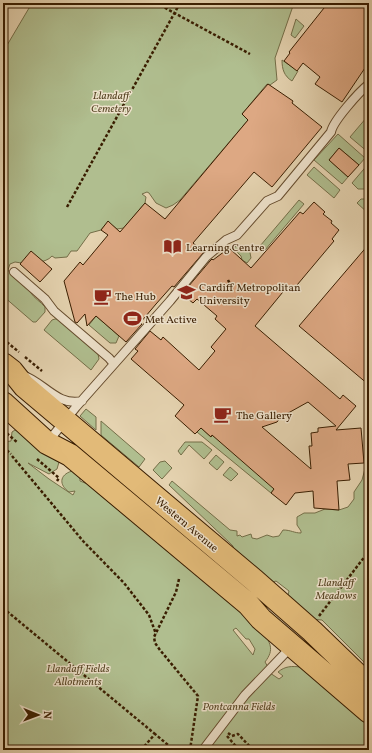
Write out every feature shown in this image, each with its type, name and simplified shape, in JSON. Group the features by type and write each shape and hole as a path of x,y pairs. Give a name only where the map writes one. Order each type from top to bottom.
{"highway":[{"name":"Western Avenue","path":"8,368 24,386 64,421 254,580 312,631 369,686"},
{"name":"Western Avenue","path":"3,403 47,443 70,455 248,604 260,619 369,712"}],"lane":[{"path":"47,443 64,421 170,301 206,257 226,240 237,235 267,201 278,196 331,132 332,127 345,110 369,84"},
{"path":"14,272 45,299 54,311 114,364"},
{"path":"8,368 30,377 61,399 73,402 82,401"},
{"path":"203,750 245,695 292,646"}],"path":[{"path":"156,3 250,54"},
{"path":"67,206 180,3"},
{"path":"228,280 230,284"},
{"path":"3,447 83,542 124,583 149,616 156,634"},
{"path":"57,476 59,478 57,481"},
{"path":"316,619 369,551"},
{"path":"179,579 176,592 154,637 154,643 198,696 190,750"},
{"path":"3,608 174,750"},
{"path":"220,728 239,750"},
{"path":"220,728 232,736 238,734 253,750"},
{"path":"141,750 155,734"},
{"path":"3,747 6,750"}],"green space":[{"name":"Llandaff Cemetery","path":"32,3 294,3 275,58 277,80 270,85 267,84 242,114 248,120 180,200 166,208 156,203 147,192 142,194 146,197 145,203 124,228 117,229 108,222 101,230 90,233 77,251 71,251 67,257 55,258 52,256 45,261 40,262 15,262 10,264 8,270 10,273 25,283 32,295 45,307 45,312 36,322 33,322 3,296 3,52"},
{"path":"296,19 304,26 295,38 291,35"},
{"path":"282,60 298,71 292,81 284,72"},
{"path":"367,117 369,119 369,153 350,137"},
{"path":"338,134 365,158 359,165 339,148 329,160 348,177 342,184 314,160"},
{"path":"369,163 369,189 358,189 352,183"},
{"path":"314,167 340,190 334,198 307,175"},
{"path":"361,199 369,199 369,214 357,203"},
{"path":"299,200 304,204 265,250 260,246"},
{"path":"232,247 249,247 251,258 247,263 242,260 241,256"},
{"path":"96,316 119,336 116,343 110,343 89,325"},
{"path":"58,319 98,354 99,359 91,370 44,330 52,320"},
{"path":"86,409 96,417 96,430 80,416"},
{"path":"101,421 145,459 139,467 101,435"},
{"path":"201,428 211,437 212,435 279,483 271,493 197,432"},
{"path":"15,430 19,431 58,457 59,462 57,469 49,474 28,463 73,495 75,491 69,492 63,486 62,480 65,475 72,471 80,476 80,481 90,483 262,630 271,650 265,662 271,672 270,673 279,679 283,676 278,672 281,670 289,667 300,667 369,714 369,750 3,750 3,442 11,441 12,432","holes":["236,628 246,639 249,639 255,649 253,655 233,630"]},
{"path":"185,442 202,442 212,450 204,459 189,445 181,455 178,451"},
{"path":"216,455 224,462 217,470 209,463"},
{"path":"165,461 172,468 162,479 153,470 160,462"},
{"name":"Llandaff Meadows","path":"369,462 369,672 364,665 364,662 322,620 309,619 287,599 289,591 276,581 271,583 233,553 233,546 169,485 172,481 230,530 237,531 237,536 240,535 242,537 251,534 252,538 257,539 267,535 273,537 279,536 283,530 301,533 297,525 297,517 304,513 315,513 325,509 339,510 348,507 354,499 354,492 362,480 366,465"},
{"path":"230,467 238,474 231,481 223,475"}],"building":[{"path":"328,3 369,3 369,62 342,102 315,84 320,77 303,63 297,71 284,61 290,53 289,52"},
{"path":"268,84 293,101 292,103 322,127 272,187 254,172 193,243 204,252 174,287 172,286 156,304 140,323 142,324 126,342 96,316 87,326 85,314 77,323 75,322 64,281 80,262 83,265 108,235 101,230 108,221 120,232 145,203 165,219 248,120 242,114"},
{"path":"339,148 359,165 348,177 329,160"},
{"path":"314,202 325,212 323,214 332,221 331,223 339,230 332,239 334,241 292,291 287,287 255,326 340,399 343,395 356,406 336,430 361,428 364,463 348,464 350,480 337,481 339,510 314,508 313,491 295,493 286,505 271,493 274,489 212,435 211,437 201,428 195,434 175,416 184,405 131,359 138,351 135,349 150,331 161,340 163,337 199,370 215,351 211,347 226,329 215,319 217,316 197,299 193,303 182,294 212,259 213,260 229,248 251,268 300,212 303,214","holes":["308,402 336,426 318,428 318,432 311,433 312,446 309,446 311,469 262,427 277,422 281,417"]},
{"path":"369,244 369,385 299,326"},
{"path":"31,251 52,269 40,282 20,264"}],"place":[{"name":"Learning Centre","path":"173,247"},
{"name":"Cardiff Metropolitan University","path":"186,293"},
{"name":"The Hub","path":"102,296"},
{"name":"Met Active","path":"132,319"},
{"name":"The Gallery","path":"223,415"}],"park label":[{"name":"Llandaff Fields Allotments","path":"78,674"},
{"name":"Pontcanna Fields","path":"239,706"}]}
